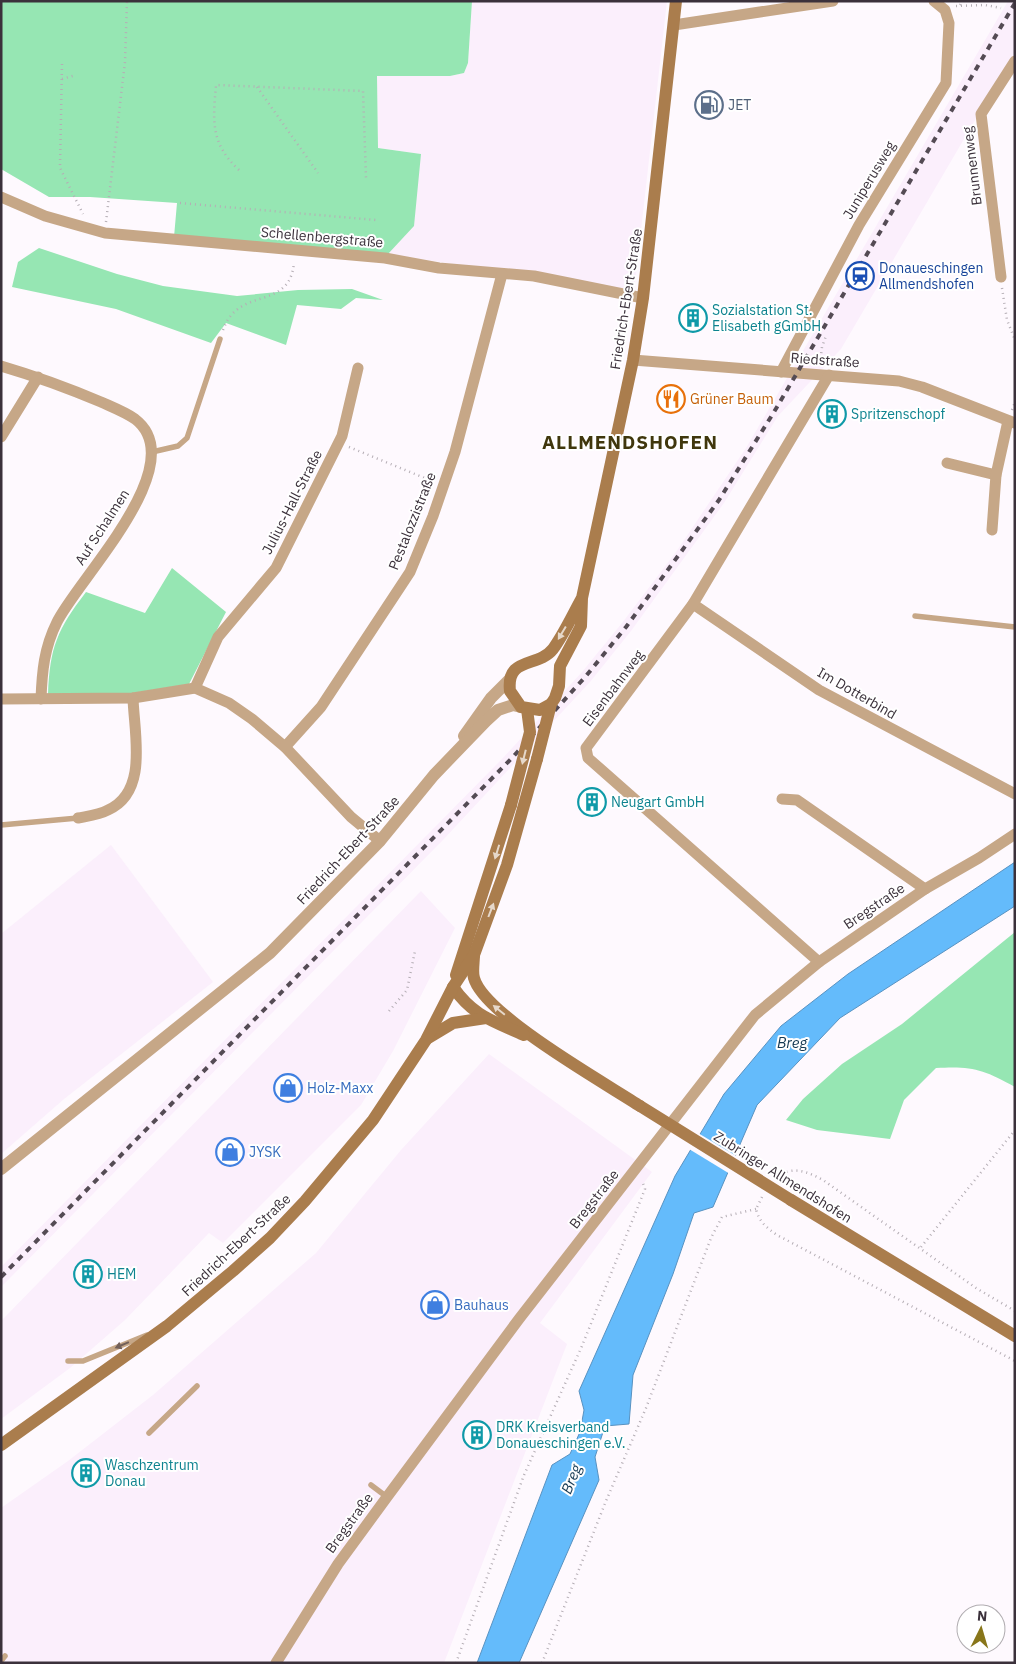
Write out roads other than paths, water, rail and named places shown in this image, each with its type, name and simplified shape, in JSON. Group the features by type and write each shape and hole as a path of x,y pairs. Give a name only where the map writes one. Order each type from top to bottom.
{"main road":[{"name":"Friedrich-Ebert-Straße","path":"524,708 540,710 551,704 558,693 557,677 560,666 581,626 582,598 633,360 643,298 676,1"},
{"name":"Friedrich-Ebert-Straße","path":"510,678 517,668 535,661 552,649 582,598"},
{"path":"535,661 547,664 557,677"},
{"path":"452,988 511,806 530,732 524,708 512,697 510,678"},
{"path":"452,988 474,955 508,865 551,704"},
{"path":"474,955 474,978 485,998 537,1040"},
{"name":"Friedrich-Ebert-Straße","path":"1,1445 167,1326 233,1271 305,1202 373,1120 426,1040 452,988"},
{"path":"452,988 465,1005 486,1018 537,1040"},
{"path":"426,1040 454,1023 486,1018"},
{"name":"Zubringer Allmendshofen","path":"537,1040 791,1200 1015,1336"}],"street":[{"path":"674,25 833,1"},
{"name":"Juniperusweg","path":"781,372 859,225 946,83 949,23 945,10 934,1"},
{"name":"Brunnenweg","path":"1001,277 981,114 1015,61"},
{"name":"Schellenbergstraße","path":"1,197 45,216 92,231 385,258 439,268 534,276 643,298"},
{"name":"Pestalozzistraße","path":"285,748 321,707 410,572 443,486 479,367 502,274"},
{"name":"Riedstraße","path":"633,360 899,381 946,396 1011,422 996,475 992,530"},
{"path":"1,366 59,384 135,420 144,430 152,452"},
{"name":"Julius-Hall-Straße","path":"195,688 218,637 276,568 339,442 358,368"},
{"name":"Eisenbahnweg","path":"819,962 588,758 586,748 693,604 824,375"},
{"path":"1,437 38,377"},
{"name":"Auf Schalmen","path":"41,699 42,664 57,621 123,526 143,490 152,452"},
{"path":"946,463 996,475"},
{"name":"Im Dotterbind","path":"693,604 819,690 862,715 1015,794"},
{"name":"Friedrich-Ebert-Straße","path":"455,754 465,734 491,698 510,678"},
{"path":"1,699 133,698 195,688 229,703 252,719 285,748 351,817 380,841"},
{"path":"78,818 109,810 126,796 135,777 133,698"},
{"name":"Friedrich-Ebert-Straße","path":"1,1169 270,953 380,841 434,775 498,710 513,705 524,708"},
{"path":"782,799 797,800 925,889"},
{"name":"Bregstraße","path":"276,1663 338,1564 387,1497 519,1319 755,1015 819,962 925,889 979,858 1015,834"}],"lane":[{"path":"152,452 178,446 188,438 220,339"},
{"path":"915,616 1015,627"},
{"path":"1,825 78,818"},
{"path":"68,1361 83,1361 167,1326"},
{"path":"149,1433 197,1386"},
{"path":"371,1485 387,1497"}],"water":[{"name":"Breg","path":"1015,862 1015,906 840,1018 757,1105 713,1207 694,1213 673,1274 633,1375 629,1424 605,1426 595,1457 599,1480 519,1663 477,1663 552,1465 570,1454 580,1432 584,1410 579,1391 675,1176 724,1094 781,1026 848,974"}],"railway":[{"path":"1,1277 511,759 586,676 626,627 719,500 774,412 1015,3"}],"place":[{"name":"JET","path":"709,105"},
{"name":"Donaueschingen Allmendshofen","path":"860,276"},
{"name":"Sozialstation St. Elisabeth gGmbH","path":"693,318"},
{"name":"Grüner Baum","path":"671,399"},
{"name":"Spritzenschopf","path":"832,414"},
{"name":"Neugart GmbH","path":"592,802"},
{"name":"Holz-Maxx","path":"288,1088"},
{"name":"JYSK","path":"230,1152"},
{"name":"HEM","path":"88,1274"},
{"name":"Bauhaus","path":"435,1305"},
{"name":"DRK Kreisverband Donaueschingen e.V.","path":"477,1435"},
{"name":"Waschzentrum Donau","path":"86,1473"}],"district":[{"name":"ALLMENDSHOFEN","path":"630,442"}]}
